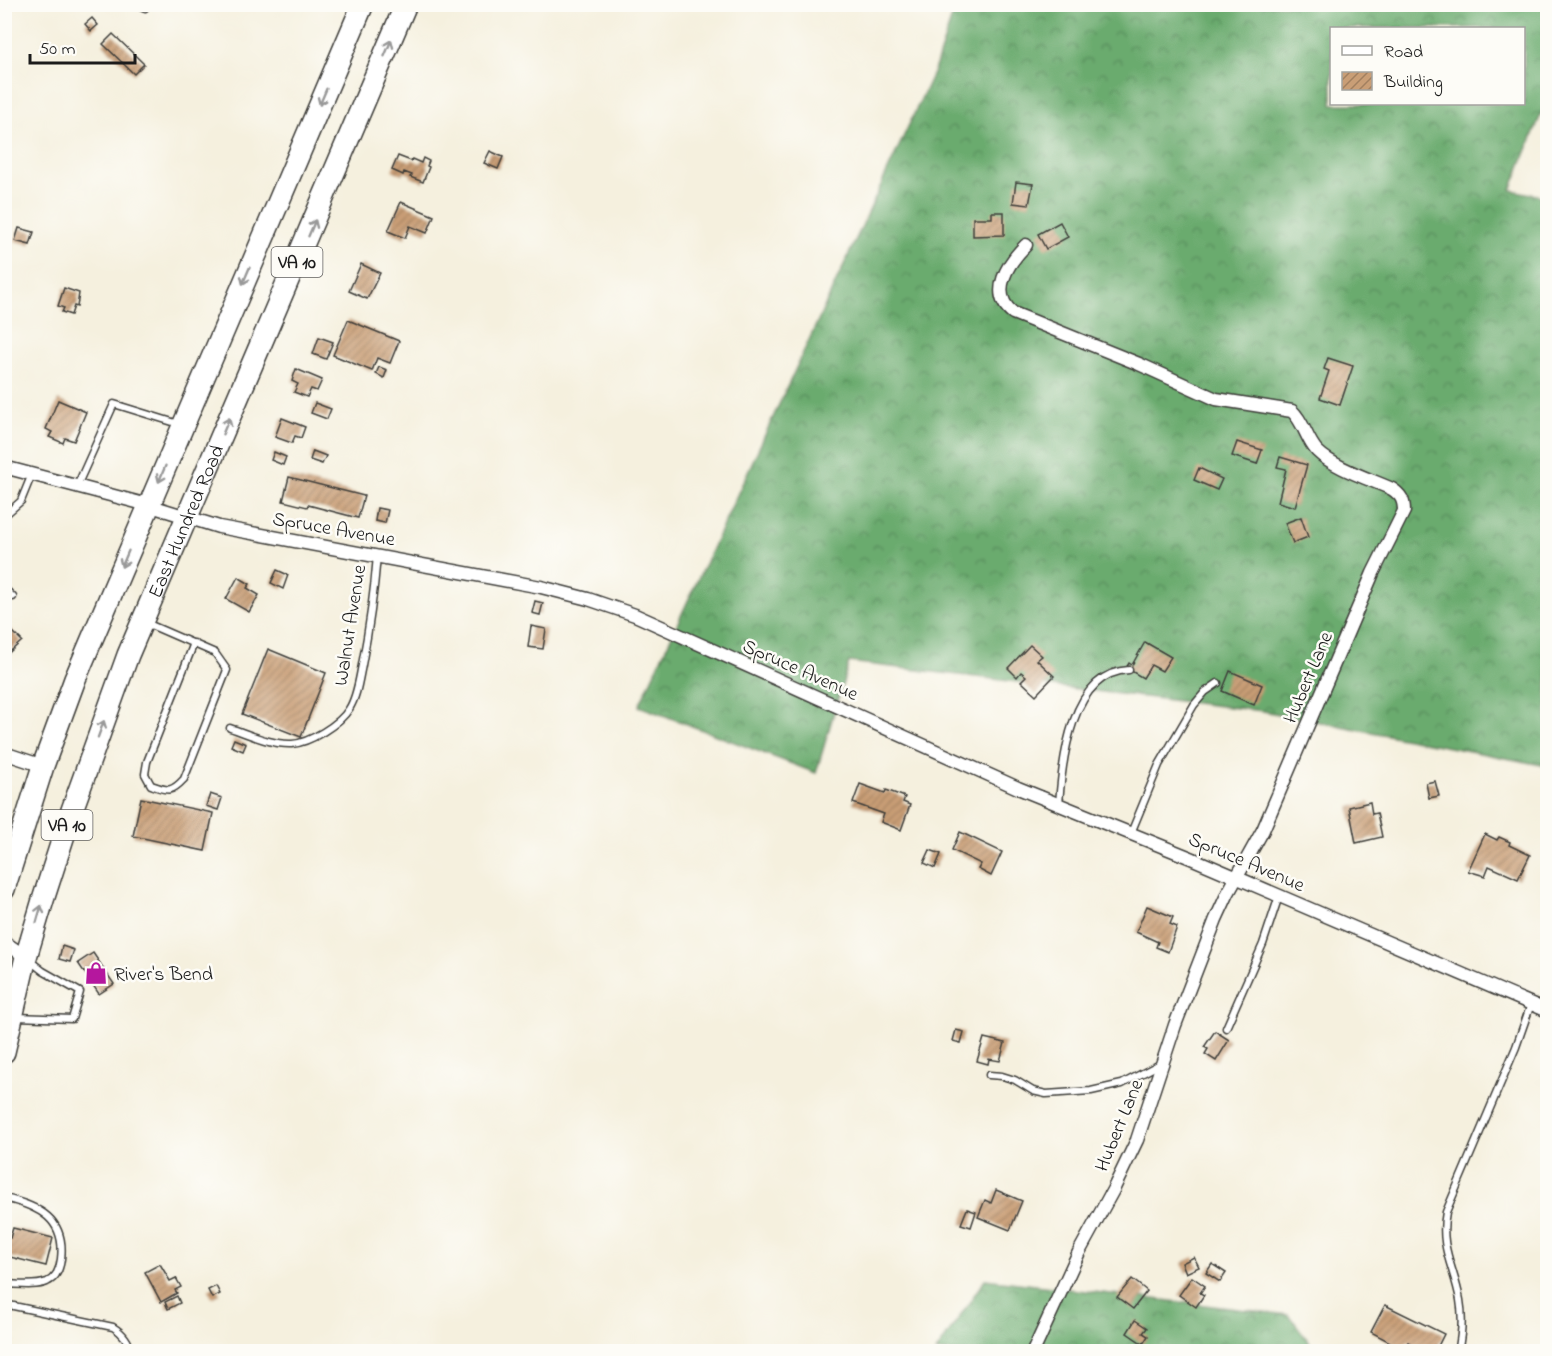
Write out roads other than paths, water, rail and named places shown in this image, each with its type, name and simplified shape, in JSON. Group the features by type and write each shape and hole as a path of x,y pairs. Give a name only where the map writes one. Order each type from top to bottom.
{"highway":[{"name":"East Hundred Road","path":"4,889 43,766 75,679 363,4"},
{"name":"East Hundred Road","path":"4,1052 26,957 72,810 128,655 406,4"}],"street":[{"name":"Hubert Lane","path":"1026,245 1010,264 1000,289 1006,308 1013,314 1138,364 1216,399 1292,411 1298,417 1316,449 1327,459 1392,489 1400,495 1404,502 1404,511 1368,584 1263,830 1216,919 1175,1025 1137,1140 1079,1252 1033,1352"},
{"name":"Spruce Avenue","path":"4,467 148,505 187,519 219,527 541,586 635,615 1018,788 1279,895 1548,1011"},
{"path":"4,753 43,766"},
{"path":"4,942 26,957"}],"lane":[{"path":"136,4 145,8 146,4"},
{"path":"77,486 114,404 183,425"},
{"path":"4,516 21,501 32,474"},
{"name":"Walnut Avenue","path":"230,728 274,742 291,744 306,741 341,720 348,711 359,678 368,636 377,555"},
{"path":"4,588 13,597"},
{"path":"143,621 194,643 215,653 227,670 184,779 176,788 168,791 151,785 146,774 147,762 194,643"},
{"path":"1059,805 1065,750 1081,705 1091,688 1100,679 1112,673 1129,670"},
{"path":"1131,833 1160,765 1194,705 1204,692 1218,683"},
{"path":"1226,1028 1263,944 1279,895"},
{"path":"12,1017 72,1019 80,992 43,971 26,957"},
{"path":"1458,1352 1462,1317 1460,1298 1448,1264 1443,1225 1446,1212 1516,1047 1531,1004"},
{"path":"989,1075 1009,1078 1034,1091 1046,1094 1091,1091 1122,1084 1163,1063"},
{"path":"4,1198 28,1205 46,1216 57,1228 63,1242 61,1263 50,1281 4,1284"},
{"path":"4,1304 113,1327 128,1341 131,1352"}],"place":[{"name":"River's Bend","path":"96,973"}]}
